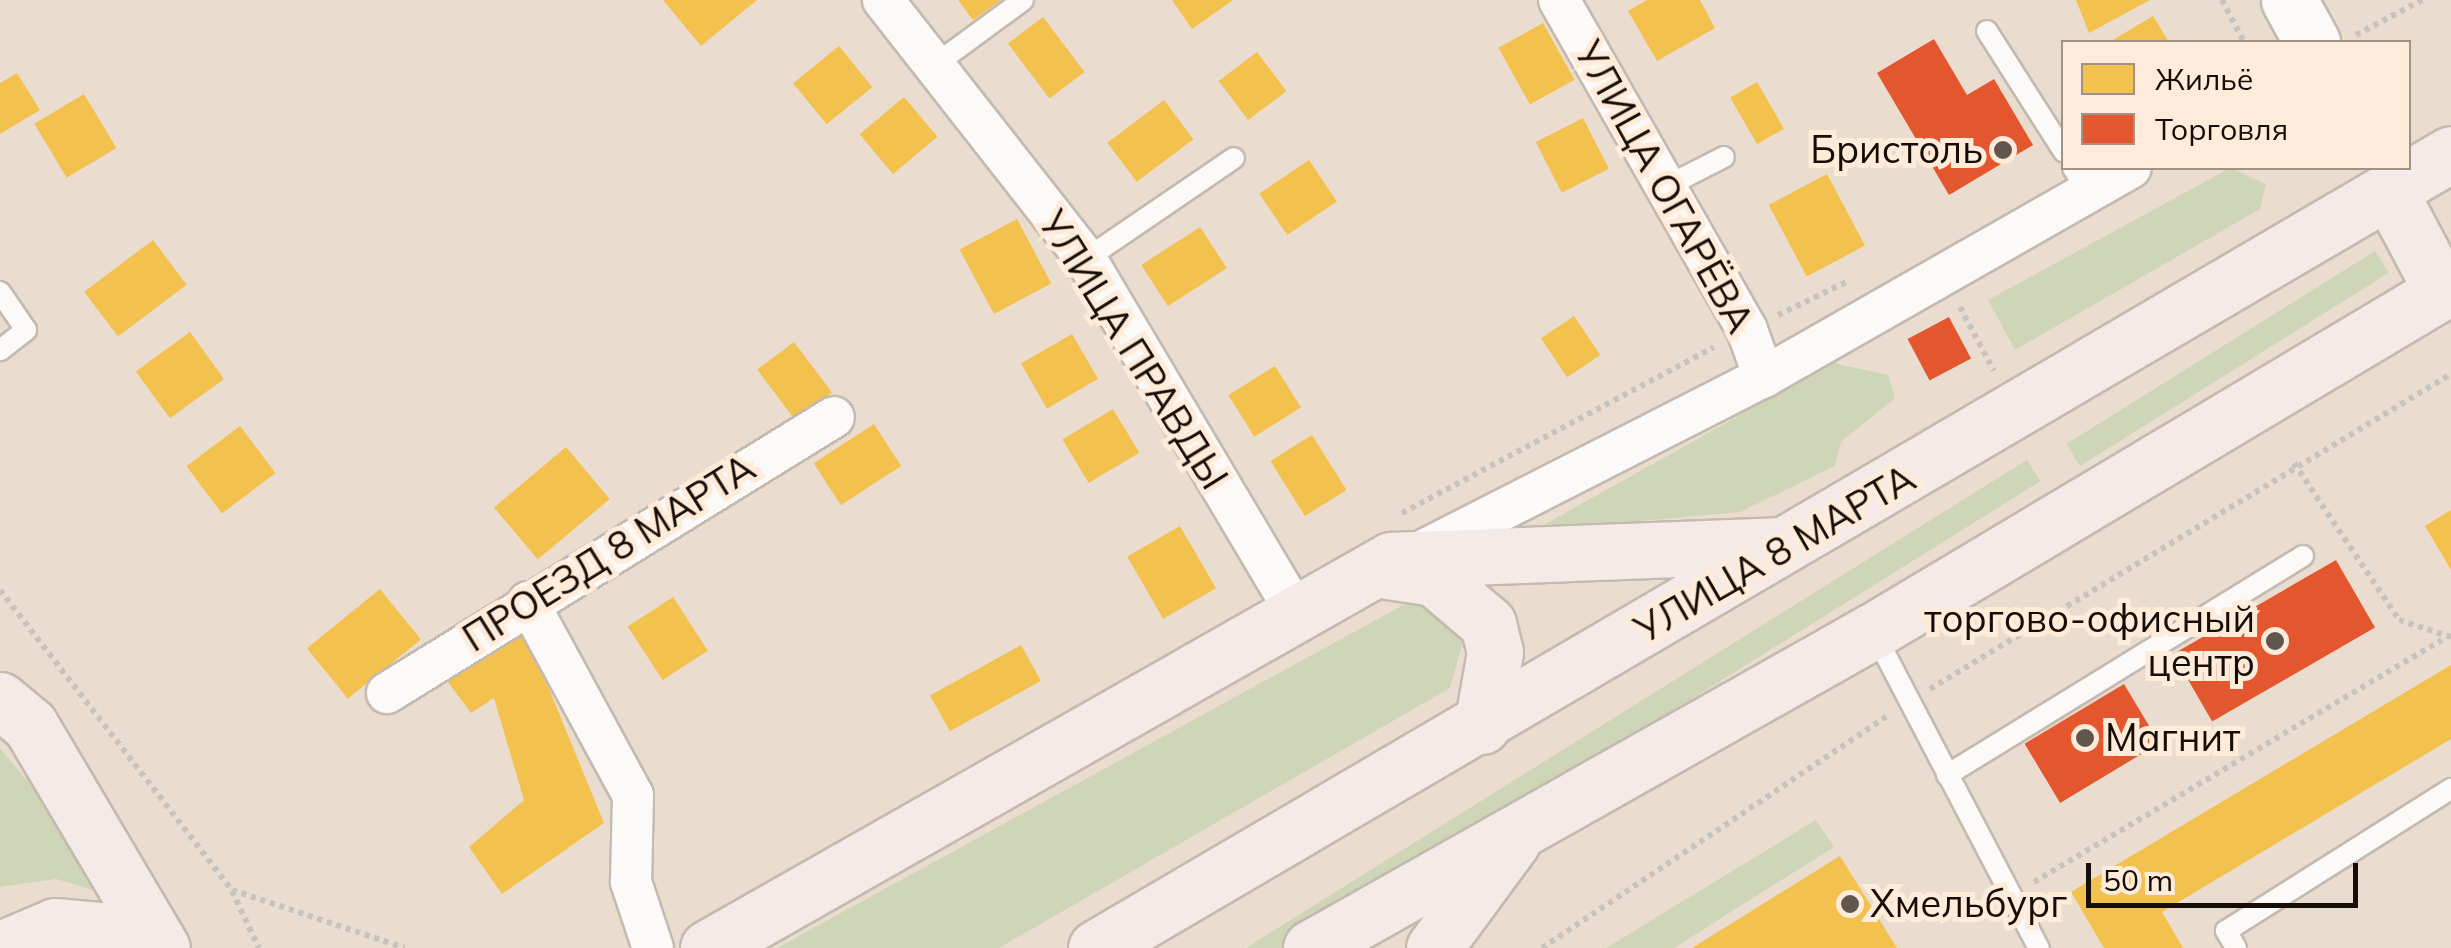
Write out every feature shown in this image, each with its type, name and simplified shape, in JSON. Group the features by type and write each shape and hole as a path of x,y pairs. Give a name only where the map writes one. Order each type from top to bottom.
{"main road":[{"name":"УЛИЦА 8 МАРТА","path":"2411,169 2451,154"},
{"name":"УЛИЦА 8 МАРТА","path":"1096,948 1792,544 2383,179 2407,170"},
{"path":"1311,948 1872,631 2446,289 2383,179"},
{"path":"708,948 1394,563 1792,544"},
{"path":"1394,563 1434,578 1488,624 1495,652 1482,726"},
{"path":"0,700 30,725 162,948"},
{"path":"1434,948 1523,827"},
{"path":"3,948 55,926 99,930 134,948"}],"street":[{"name":"УЛИЦА ПРАВДЫ","path":"882,0 1086,260 1297,614"},
{"name":"УЛИЦА ОГАРЁВА","path":"1558,0 1665,187 1764,377"},
{"path":"2289,0 2311,40"},
{"path":"1394,563 1764,377 2080,180 2122,170"},
{"name":"ПРОЕЗД 8 МАРТА","path":"387,693 528,602 834,417"},
{"path":"528,602 633,795 630,882 653,948"}],"lane":[{"path":"936,64 1023,0"},
{"path":"1987,31 2061,147"},
{"path":"1665,187 1724,157"},
{"path":"1086,260 1234,158"},
{"path":"0,292 26,330 0,350"},
{"path":"1947,775 2303,556"},
{"path":"1872,631 2039,948"},
{"path":"2236,948 2226,930 2451,788"}],"path":[{"path":"2222,0 2243,40"},
{"path":"2346,40 2422,0"},
{"path":"1950,288 1995,372"},
{"path":"1542,948 1909,702 2294,463 2451,374"},
{"path":"2294,463 2400,620 2441,640"},
{"path":"0,590 232,890 259,948"},
{"path":"2009,896 2441,640 2451,638"},
{"path":"232,890 405,948"}],"green space":[{"path":"2226,170 2266,184 2260,209 2015,350 1988,300"},
{"path":"2375,251 2389,273 2080,466 2066,444"},
{"path":"1833,363 1888,375 1895,398 1841,442 1835,466 1740,512 1533,531"},
{"path":"2027,460 2040,481 1293,948 1246,948"},
{"path":"1416,598 1464,638 1450,688 999,948 777,948"},
{"path":"0,748 78,842 111,895 56,879 0,887"},
{"path":"1816,820 1834,847 1674,948 1606,948"}],"building: Жильё":[{"path":"663,0 757,0 701,46"},
{"path":"958,0 1001,0 973,20"},
{"path":"1172,0 1233,0 1192,29"},
{"path":"1647,0 1700,0 1715,28 1657,61 1628,11"},
{"path":"2076,0 2150,0 2089,33"},
{"path":"2153,16 2168,40 2113,40"},
{"path":"1043,17 1085,72 1049,99 1008,43"},
{"path":"1543,23 1575,80 1530,105 1498,48"},
{"path":"839,46 872,87 827,124 793,83"},
{"path":"1257,52 1286,91 1248,120 1219,81"},
{"path":"17,73 40,110 0,134 0,83"},
{"path":"1757,82 1784,129 1757,144 1730,98"},
{"path":"84,94 116,148 67,178 34,124"},
{"path":"904,97 937,137 893,174 860,134"},
{"path":"1164,100 1193,139 1137,182 1107,143"},
{"path":"1583,118 1609,169 1562,193 1536,142"},
{"path":"1309,160 1337,201 1287,235 1259,194"},
{"path":"1827,174 1865,246 1807,277 1769,205"},
{"path":"1017,219 1051,283 994,314 960,250"},
{"path":"1200,227 1227,268 1168,306 1141,265"},
{"path":"153,240 187,285 118,336 84,292"},
{"path":"1574,316 1600,355 1567,377 1541,338"},
{"path":"190,332 224,379 170,418 136,371"},
{"path":"1072,334 1098,379 1047,409 1021,364"},
{"path":"794,342 832,392 795,420 757,370"},
{"path":"1275,366 1301,408 1254,437 1228,395"},
{"path":"1113,409 1139,453 1089,483 1062,439"},
{"path":"874,424 901,466 841,505 814,463"},
{"path":"240,426 276,473 222,513 186,466"},
{"path":"1312,435 1346,490 1305,516 1270,461"},
{"path":"566,447 610,499 538,560 494,507"},
{"path":"2451,510 2451,570 2425,526"},
{"path":"1180,526 1216,588 1163,619 1127,556"},
{"path":"380,589 421,640 348,699 307,648"},
{"path":"673,597 708,651 663,680 628,626"},
{"path":"522,623 604,823 502,894 469,847 524,800 494,698 471,713 445,678"},
{"path":"1021,645 1041,681 950,731 930,695"},
{"path":"2451,665 2451,739 2162,912 2183,948 2104,948 2071,892"},
{"path":"1840,856 1897,948 1692,948"}],"building: Торговля":[{"path":"1934,39 1967,95 1994,79 2033,145 1949,195 1877,73"},
{"path":"1949,317 1971,358 1930,381 1908,339"},
{"name":"торгово-офисный центр","path":"2336,560 2375,628 2212,722 2173,654"},
{"path":"2124,684 2160,743 2060,803 2025,744"}],"place":[{"name":"Бристоль","path":"2003,150"},
{"name":"торгово-офисный центр","path":"2275,641"},
{"name":"Магнит","path":"2085,738"},
{"name":"Хмельбург","path":"1850,904"}]}
